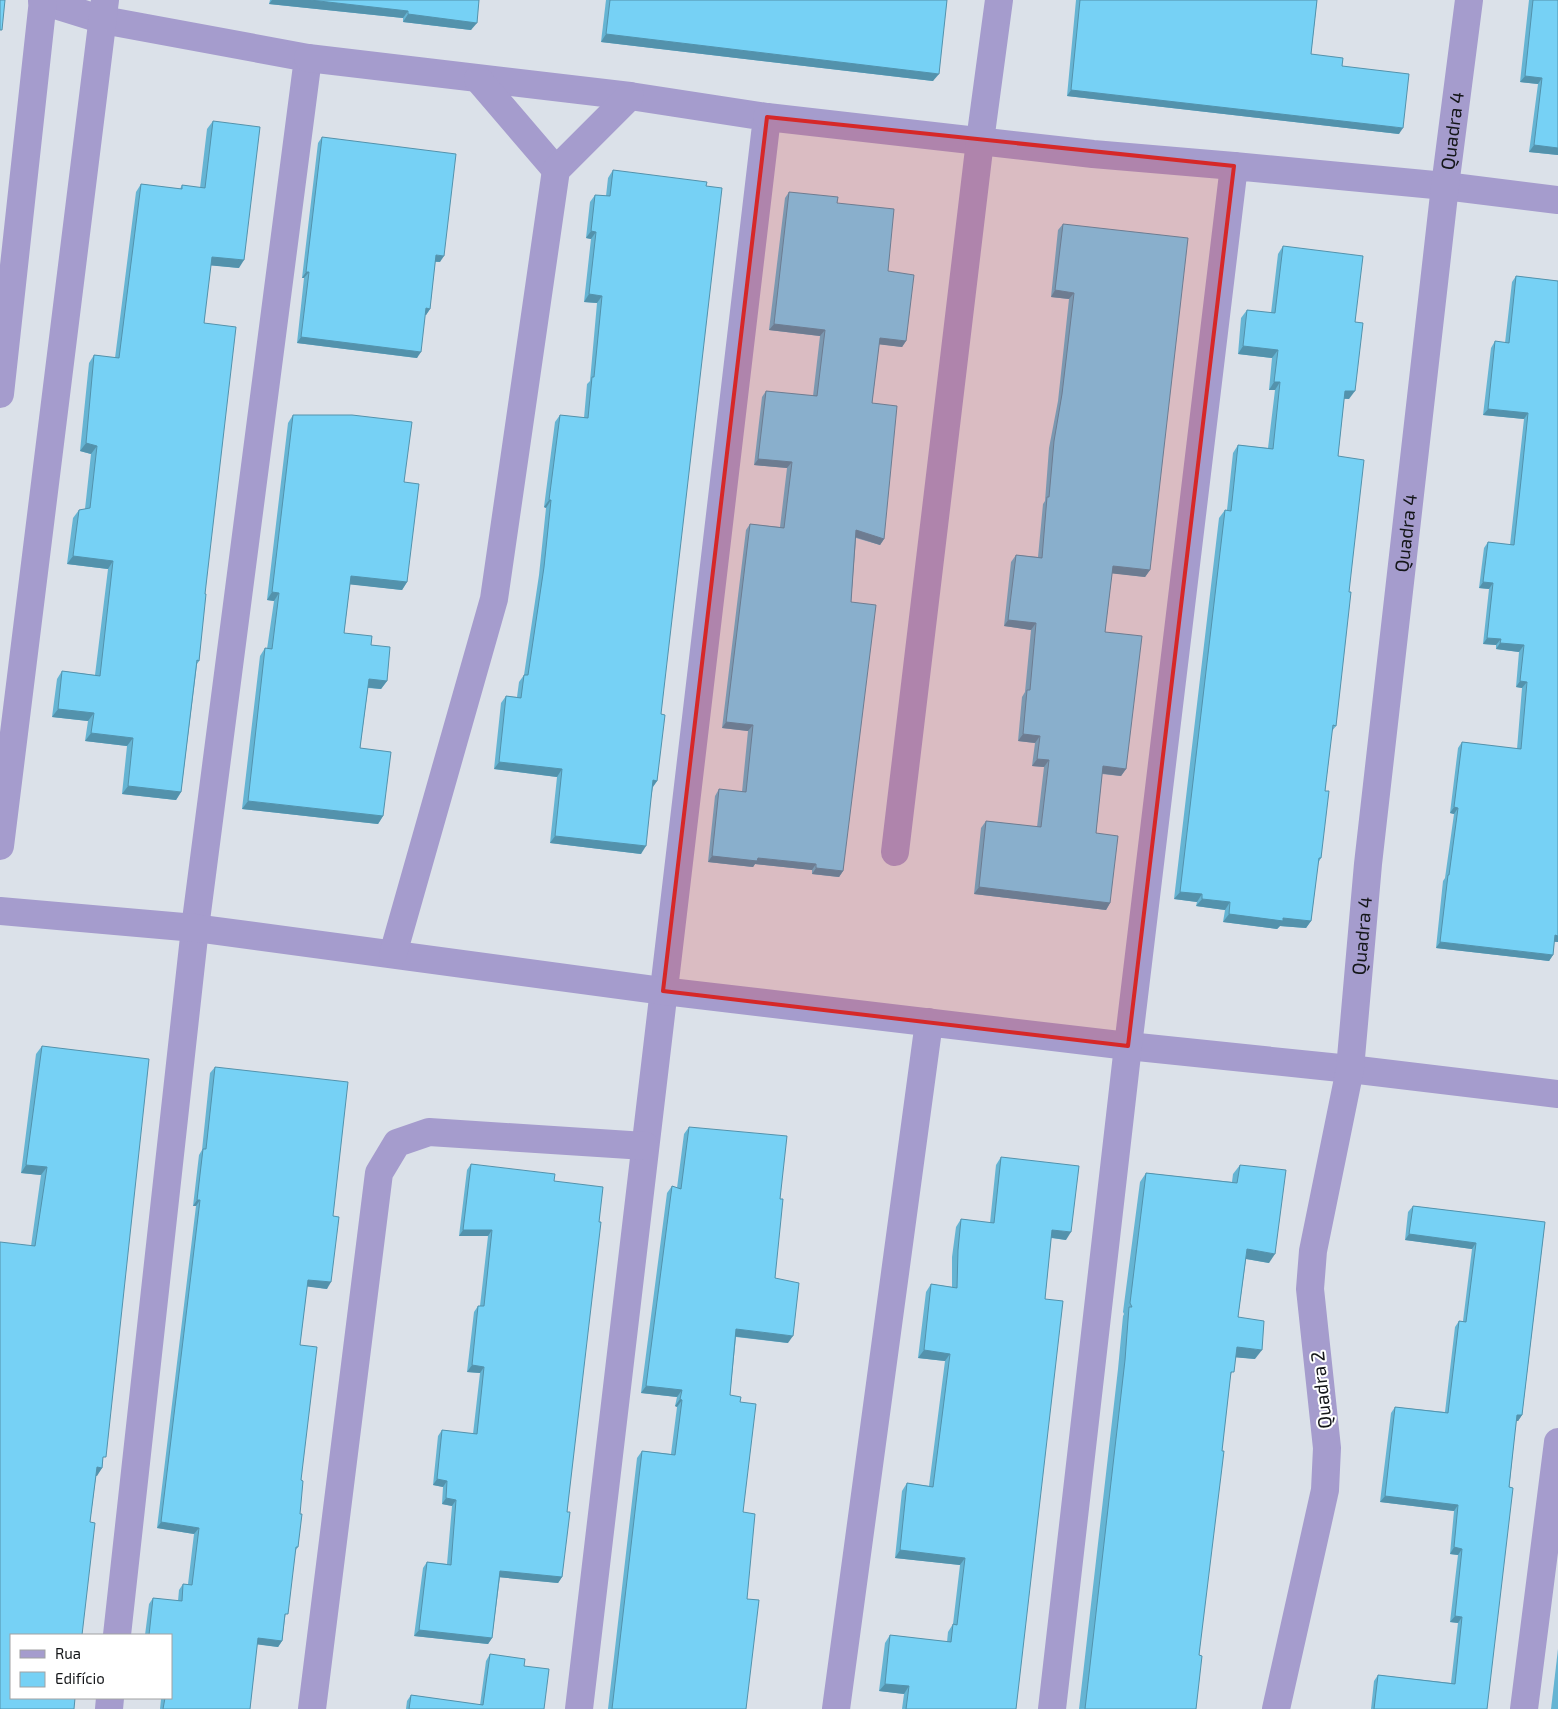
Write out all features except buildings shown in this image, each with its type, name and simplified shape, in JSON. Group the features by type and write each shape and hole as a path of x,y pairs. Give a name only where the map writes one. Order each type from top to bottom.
{"street":[{"path":"0,394 42,0 104,10 308,58 630,96 767,117 1093,154 1445,186 1558,200"},
{"path":"895,852 980,141 999,0"},
{"name":"Quadra 4","path":"1350,1069 1368,864 1445,186 1469,0"},
{"path":"0,846 104,10"},
{"path":"117,1634 195,928 308,58"},
{"path":"478,79 556,170"},
{"path":"393,954 494,598 556,170 630,96"},
{"path":"579,1709 767,117"},
{"path":"1052,1709 1128,1046 1234,166"},
{"path":"0,911 195,928 664,990 1128,1046 1350,1069 1558,1094"},
{"path":"836,1709 929,1022"},
{"name":"Quadra 2","path":"1276,1709 1325,1490 1327,1448 1310,1289 1313,1251 1350,1069"},
{"path":"312,1709 379,1173 397,1143 429,1132 645,1146"},
{"path":"1524,1709 1558,1442"}],"highlighted area":[{"path":"767,117 1234,166 1128,1046 663,991"}]}
